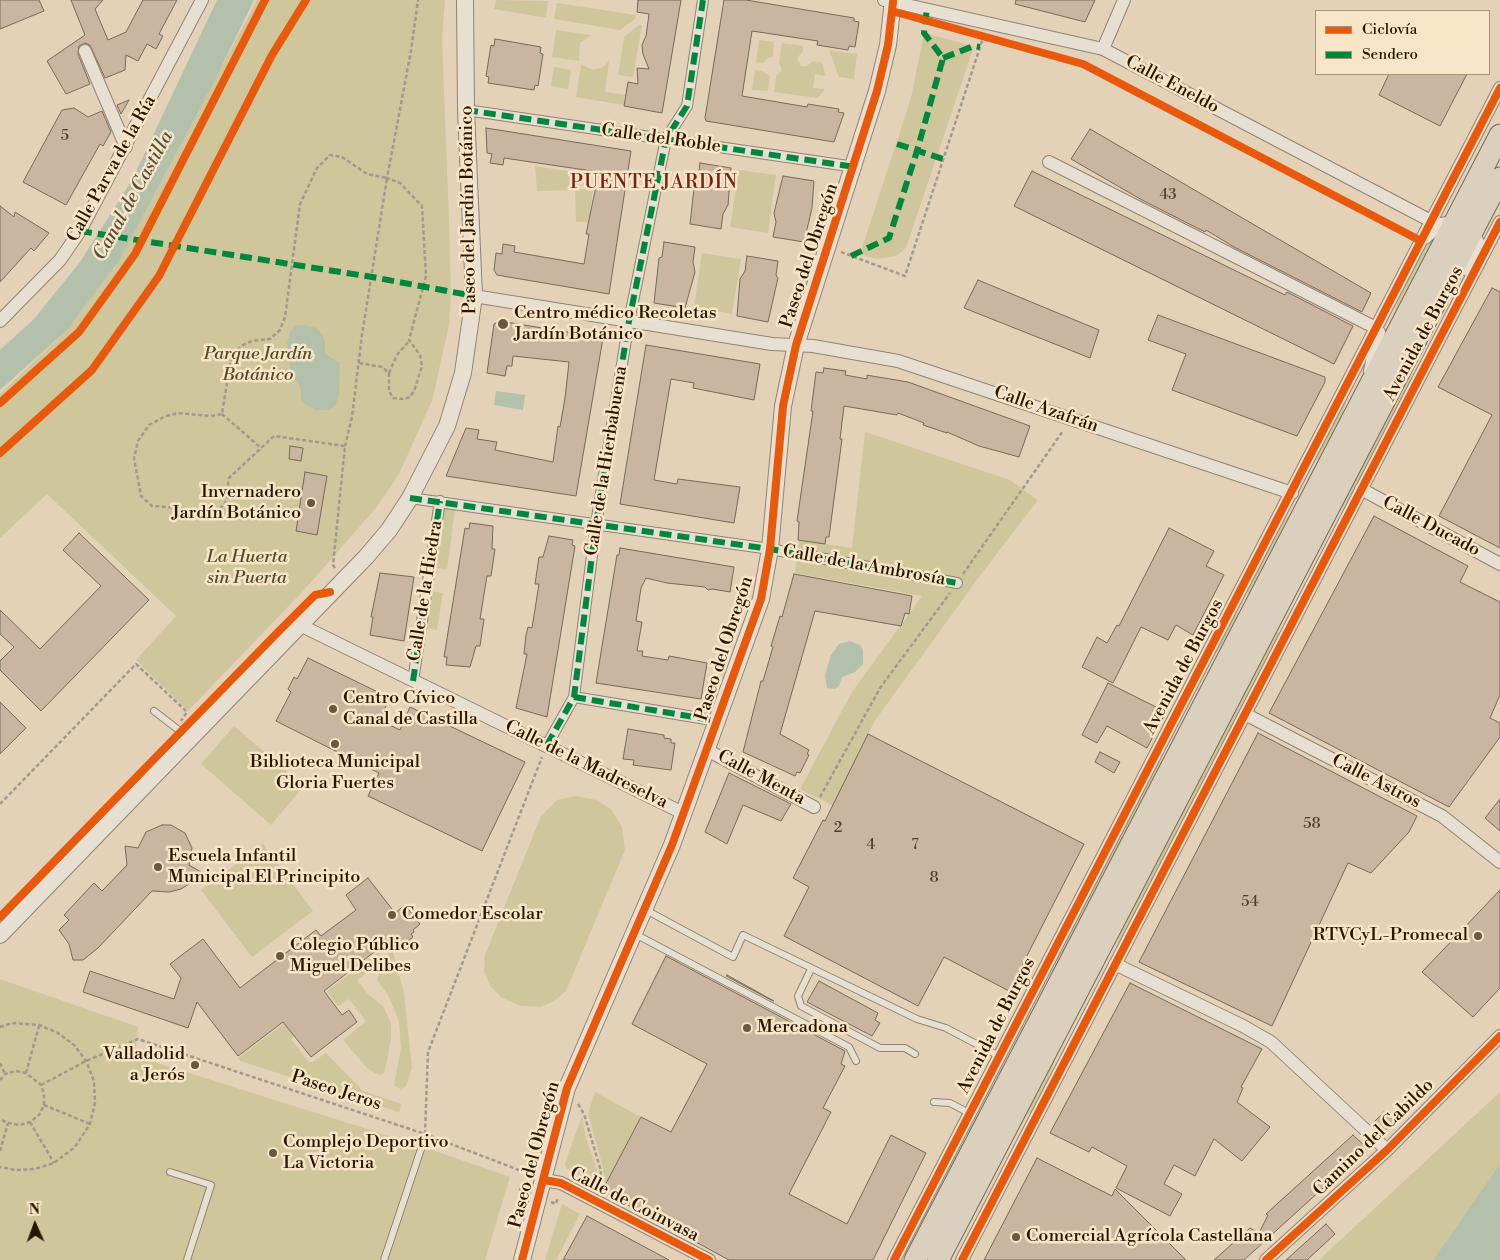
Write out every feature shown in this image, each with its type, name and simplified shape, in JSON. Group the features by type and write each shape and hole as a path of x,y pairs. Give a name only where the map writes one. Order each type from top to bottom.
{"highway":[{"name":"Avenida de Burgos","path":"915,1260 963,1190 992,1136 1221,672 1364,396 1463,227 1494,182 1500,135"},
{"name":"Avenida de Burgos","path":"992,1136 1085,977 1280,599 1463,227"},
{"name":"Avenida de Burgos","path":"938,1260 963,1190"}],"street":[{"name":"Calle Parva de la Ría","path":"0,321 60,260 80,231 126,148 202,0"},
{"name":"Paseo del Jardín Botánico","path":"0,935 181,732 300,625 389,530 410,498 447,426 463,373 472,323 474,296 466,110 465,0"},
{"name":"Calle de la Hierbabuena","path":"547,745 574,697 596,524 629,321 666,139 687,106 702,0"},
{"name":"Calle Eneldo","path":"890,0 1103,48 1431,220"},
{"name":"Paseo del Obregón","path":"522,1260 567,1088 672,845 761,599 770,549 783,406 796,346 878,91 888,45 890,0"},
{"path":"1103,48 1124,0"},
{"path":"84,50 126,148"},
{"name":"Avenida de Burgos","path":"894,1260 1053,949 1292,493 1500,88"},
{"path":"1494,182 1476,152 1500,97"},
{"name":"Calle del Roble","path":"466,110 855,167"},
{"path":"1048,162 1376,328"},
{"name":"Avenida de Burgos","path":"962,1260 1500,222"},
{"path":"1421,241 1442,224 1463,227 1478,242 1435,331 1428,358"},
{"name":"Calle Azafrán","path":"474,296 772,344 898,361 1292,493"},
{"path":"1364,396 1384,313"},
{"name":"Calle Ducado","path":"1361,489 1500,564"},
{"name":"Calle de la Ambrosía","path":"410,498 770,549 958,583"},
{"name":"Calle de la Hiedra","path":"413,681 440,501"},
{"path":"1280,599 1333,543"},
{"name":"Calle de la Madreselva","path":"300,625 683,813"},
{"path":"1173,720 1221,672"},
{"path":"574,697 718,721"},
{"name":"Calle Astros","path":"1245,714 1442,816 1500,862"},
{"name":"Calle Menta","path":"707,750 814,807"},
{"path":"1038,1114 1015,1138 992,1136 978,1116 1053,949"},
{"name":"Camino del Cabildo","path":"1115,964 1243,1026 1271,1042 1386,1150"},
{"path":"1077,1038 1085,977"},
{"name":"Camino del Cabildo","path":"1266,1260 1386,1150 1500,1036"},
{"name":"Calle de Coinvasa","path":"544,1180 561,1183 709,1260"},
{"path":"908,1232 939,1189 963,1190 978,1211 954,1260"}],"lane":[{"path":"154,711 181,732"},
{"path":"644,909 733,957 743,935 917,1019 946,1028 999,1056"},
{"path":"634,933 850,1047 856,1061"},
{"path":"811,969 798,996 802,1006 880,1048 905,1048 915,1054"},
{"path":"934,1102 950,1103 969,1113"},
{"path":"384,1260 422,1146"},
{"path":"170,1172 211,1185 186,1260"}],"path":[{"path":"343,580 333,565 345,446 350,425 387,178 411,50 418,0"},
{"path":"828,247 904,276 980,35 988,21"},
{"path":"980,35 993,39"},
{"path":"222,414 230,364 235,352 244,344 252,341 270,339 280,330 285,317 300,204 318,168 330,155 336,155 348,160 367,174 400,183 422,206 426,276 410,340 397,355 390,373 389,391 393,398 410,397 418,381 422,366 420,355 410,340"},
{"path":"359,363 382,367 390,373"},
{"path":"222,414 210,416 178,413 149,425 138,441 134,458 138,486 141,496 146,502 152,506 216,511 225,504 229,478 274,436 345,446"},
{"path":"222,414 260,448"},
{"path":"814,807 880,688 958,583 1071,419"},
{"path":"0,804 136,664 186,712 181,732"},
{"path":"181,732 193,718"},
{"path":"425,1134 428,1052 547,745"},
{"path":"0,1027 12,1023 39,1025 58,1032 74,1045 86,1060 94,1088 95,1103 90,1124 75,1147 54,1163 35,1169 15,1170 0,1167"},
{"path":"26,1073 39,1025"},
{"path":"41,1084 86,1060"},
{"path":"0,1063 5,1074"},
{"path":"0,1080 5,1074 16,1071 26,1073 41,1084 44,1094 44,1105 39,1114 30,1122 20,1125 8,1123 0,1119"},
{"path":"567,1088 584,1114 601,1171 599,1188"},
{"path":"44,1105 90,1124"},
{"path":"30,1122 54,1163"},
{"path":"0,1151 8,1123"}],"green space":[{"name":"Parque Jardín Botánico","path":"257,0 445,0 442,39 451,294 449,325 432,401 399,474 376,508 304,590 188,711 136,660 176,616 47,494 0,538 0,394 67,330 119,261"},
{"path":"496,0 548,1 546,18 494,9"},
{"path":"557,3 636,15 635,19 620,30 554,19"},
{"path":"639,25 642,25 633,77 618,75 624,37"},
{"path":"556,30 591,35 580,43 579,61 552,57"},
{"path":"924,33 974,46 906,248 896,256 876,259 860,254 911,98"},
{"path":"759,40 774,42 773,57 768,58 763,63 756,62"},
{"path":"782,43 803,46 803,51 797,58 801,66 807,66 813,61 822,63 826,76 815,74 813,88 825,89 818,98 774,92 776,76 782,70 779,62"},
{"path":"829,50 857,54 854,79 839,77"},
{"path":"609,61 605,92 625,95 624,105 576,97 581,64 593,70 603,67"},
{"path":"554,67 571,70 568,89 551,86"},
{"path":"755,70 762,71 770,76 768,91 752,90"},
{"path":"535,166 573,172 575,189 593,190 589,222 576,222 575,190 537,191"},
{"path":"739,170 776,175 768,233 730,227"},
{"path":"1441,230 1388,331 1403,286 1423,249"},
{"path":"702,253 741,259 732,314 694,306"},
{"path":"1421,345 1408,386 1352,495 1320,539"},
{"path":"1348,395 1340,424 1322,460 1314,460"},
{"path":"865,432 1010,480 1038,500 979,577 874,722 833,806 800,789 852,692 922,596 795,573 799,540 852,548"},
{"path":"437,508 455,510 447,570 428,566"},
{"path":"1286,515 1290,521 1253,595 1245,591"},
{"path":"423,590 443,593 437,630 418,627"},
{"path":"1236,612 1241,616 1231,636 1211,659"},
{"path":"1277,632 1280,633 1115,950 1126,915 1267,642"},
{"path":"234,726 304,786 271,825 201,764"},
{"path":"1172,749 1039,1004 1066,937 1154,768"},
{"path":"576,796 596,800 611,809 622,827 625,850 566,991 554,1001 541,1007 521,1006 502,998 490,986 484,971 485,955 541,816 557,800"},
{"path":"263,844 313,911 252,957 201,890"},
{"path":"389,947 393,952 404,993 412,1068 406,1087 400,1089 394,1085 401,1048 399,1021 388,995 377,980 379,972 388,957"},
{"path":"379,952 381,962 357,980 368,994 383,1006 391,1023 391,1039 385,1070 383,1074 379,1075 368,1069 343,1040 366,1021 349,999 338,1006 327,991"},
{"name":"Complejo Deportivo La Victoria","path":"0,979 138,1027 135,1056 415,1144 510,1177 485,1260 0,1260"},
{"path":"298,1013 308,1026 291,1039 309,1062 313,1062 326,1053 363,1091 401,1104 399,1112 240,1061 238,1058"},
{"path":"1059,1046 1051,1074 1032,1110 1019,1125"},
{"path":"595,1092 641,1117 605,1185 603,1168 588,1113"},
{"path":"1500,1092 1500,1164 1433,1260 1319,1260"},
{"path":"582,1116 585,1134 597,1170 598,1180 595,1184 566,1168 565,1163"},
{"path":"562,1204 580,1214 556,1260 545,1260"}],"water":[{"name":"Canal de Castilla","path":"217,0 254,0 216,78 119,261 67,330 0,390 0,350 34,319 80,262 132,180"},
{"path":"295,326 314,327 322,334 325,342 325,354 340,363 339,394 336,404 329,410 316,410 306,405 301,399 301,389 290,370 287,344 290,331"},
{"path":"496,391 525,395 523,410 494,405"},
{"path":"850,641 860,645 863,650 863,664 855,672 842,677 839,686 835,689 827,688 825,675 831,655 839,644"},
{"path":"1500,1164 1500,1260 1433,1260"}],"building":[{"path":"0,0 39,0 44,11 0,29"},
{"path":"71,0 103,0 95,9 108,40 126,32 143,0 177,0 159,34 163,36 156,49 147,44 138,61 126,55 125,70 105,78 90,45 85,43 79,46 78,54 90,84 66,94 47,61 85,35"},
{"path":"638,0 681,0 662,113 624,106 628,82 638,84 637,68 649,69 643,54 642,45 646,36 649,14 637,12"},
{"path":"724,0 746,0 854,18 854,21 859,22 855,47 849,46 848,50 817,45 818,41 752,31 742,96 807,107 808,104 839,109 838,112 844,113 834,142 706,121"},
{"path":"1016,0 1095,0 1085,22 1015,4"},
{"path":"495,39 541,47 540,53 543,54 538,86 535,85 534,90 488,83 489,77 486,76 491,45 494,46"},
{"path":"1389,75 1466,75 1440,126 1379,95"},
{"path":"129,100 121,114 117,105"},
{"path":"74,108 88,117 102,111 111,132 103,146 100,144 66,205 23,182 62,110"},
{"path":"486,128 631,151 609,294 497,275 494,270 496,253 502,254 503,244 515,246 514,252 584,264 589,234 586,234 599,172 504,158 503,165 490,163 492,154 487,153"},
{"path":"1090,129 1371,293 1362,312 1234,247 1206,230 1205,232 1142,200 1071,159"},
{"path":"700,163 731,168 728,205 723,214 721,229 690,224 695,179 698,178"},
{"path":"1032,171 1285,295 1287,292 1353,326 1334,364 1014,206"},
{"path":"783,176 814,181 812,208 804,242 773,237 776,222 774,213"},
{"path":"0,206 14,217 15,212 49,233 34,251 31,248 0,282"},
{"path":"664,242 695,247 693,262 695,272 685,308 654,303 659,258 662,257"},
{"path":"747,256 778,261 776,275 778,278 768,322 737,316 740,279 745,271"},
{"path":"978,280 1099,330 1090,358 964,308"},
{"path":"1492,288 1500,292 1500,548 1439,516 1492,415 1438,387"},
{"path":"1158,315 1325,377 1325,382 1297,436 1172,390 1186,354 1148,340"},
{"path":"500,321 603,338 576,496 446,476 466,428 479,430 477,439 497,442 495,450 553,462 558,426 560,427 565,398 569,362 513,356 512,366 507,366 505,376 487,373 494,324"},
{"path":"646,345 760,364 754,400 693,388 694,383 671,379 654,480 677,484 678,479 740,487 734,523 620,504"},
{"path":"824,368 846,371 845,375 867,379 867,375 908,382 1030,426 1019,457 979,446 947,432 923,425 924,423 898,413 897,415 844,406 840,439 842,439 829,537 826,537 825,544 798,540 799,522 797,521 813,411 811,411 816,372 823,373"},
{"path":"290,446 303,448 301,461 289,459"},
{"name":"Invernadero Jardín Botánico","path":"305,472 327,476 317,535 296,531"},
{"path":"1374,516 1468,566 1460,582 1500,602 1500,695 1490,718 1500,723 1500,737 1449,807 1269,713"},
{"path":"470,523 493,526 492,549 495,549 491,576 487,576 480,619 484,619 480,646 476,646 470,667 446,665 447,657 444,657 465,528 469,529"},
{"path":"1169,528 1214,551 1206,566 1224,575 1193,635 1176,625 1168,640 1141,627 1113,683 1082,667 1097,637 1107,643 1117,625 1119,626"},
{"path":"79,533 149,600 41,711 0,670 0,661 14,647 0,634 0,610 40,649 101,586 63,550"},
{"path":"549,536 573,540 572,545 575,546 547,717 516,708 527,654 524,654 526,635 528,627 532,628 539,584 535,584 539,557 543,557"},
{"path":"620,548 734,567 730,592 708,590 705,587 667,583 646,578 641,588 636,621 642,622 637,651 643,651 642,656 668,660 669,656 707,663 701,699 596,683 617,555 619,555"},
{"path":"380,573 414,577 404,641 370,635 373,617 371,617"},
{"path":"794,574 912,596 909,614 905,613 901,626 815,611 780,734 809,750 807,754 809,755 800,773 797,772 795,776 743,752 761,681 763,681 773,647 771,646 780,616 782,617"},
{"path":"308,658 390,698 379,720 400,730 410,707 525,762 482,851 368,796 379,773 276,721 291,692 288,689 294,677 297,679"},
{"path":"1108,683 1166,712 1147,748 1107,726 1097,743 1082,735"},
{"path":"0,702 26,728 0,754"},
{"path":"628,729 664,735 664,738 671,739 671,743 675,743 671,770 633,765 634,760 623,759"},
{"path":"1258,733 1417,816 1409,832 1371,873 1348,863 1272,1026 1139,962"},
{"path":"868,734 1084,844 1009,991 944,957 918,1006 784,936 809,887 793,878 823,820 825,821"},
{"path":"1100,752 1120,762 1114,773 1095,762"},
{"path":"729,773 791,804 781,821 743,805 727,844 705,832"},
{"path":"1500,799 1500,831 1485,818"},
{"path":"162,825 171,825 185,833 192,848 189,865 201,872 194,881 181,889 169,892 152,891 98,948 83,960 73,960 69,944 59,930 69,920 64,915 94,883 102,891 127,865 125,846 138,848 146,832"},
{"path":"368,878 395,913 405,905 420,924 413,930 414,932 411,934 413,937 394,952 387,942 324,991 342,1015 349,1010 357,1022 311,1057 283,1022 238,1056 197,1002 188,1028 83,992 90,971 174,999 181,978 170,964 203,939 240,988 316,930 321,936 356,910 346,895"},
{"name":"RTVCyL-Promecal","path":"1500,890 1500,988 1473,1017 1422,972"},
{"path":"666,956 845,1051 841,1064 845,1066 823,1108 831,1112 789,1194 847,1224 891,1135 926,1153 873,1260 729,1260 602,1191 641,1117 671,1132 707,1064 632,1024"},
{"path":"727,975 774,1001 726,976"},
{"path":"819,981 878,1013 875,1020 880,1023 872,1036 807,1002"},
{"path":"1130,983 1262,1049 1241,1087 1243,1088 1237,1102 1270,1127 1242,1161 1214,1139 1195,1176 1174,1165 1164,1184 1182,1194 1170,1216 1116,1188 1127,1166 1092,1147 1089,1152 1050,1133"},
{"path":"1384,1112 1394,1121 1383,1133 1373,1123"},
{"path":"1353,1135 1367,1148 1244,1260 1214,1260 1250,1228 1259,1233 1268,1215 1266,1214"},
{"path":"1037,1158 1112,1196 1115,1189 1186,1260 984,1260"},
{"path":"587,1216 669,1260 563,1260"},
{"path":"1326,1224 1335,1234 1307,1260 1286,1260"}],"marked path":[{"path":"547,745 574,697 596,524 629,321 666,139 687,106 703,0"},
{"path":"851,256 889,238 917,151 943,58 924,33 927,8"},
{"path":"943,58 974,46 980,47"},
{"path":"466,110 855,167"},
{"path":"897,144 943,159"},
{"path":"80,231 372,277 474,296"},
{"path":"410,498 770,549 957,583"},
{"path":"413,681 440,501"},
{"path":"574,697 718,721"}],"cycle path":[{"path":"0,403 79,332 135,254 265,0"},
{"path":"0,453 92,370 159,276 272,55 306,0"},
{"path":"522,1260 567,1088 672,845 761,599 770,549 783,406 796,345 877,91 888,45 893,2"},
{"path":"892,11 1083,64 1421,241"},
{"path":"894,1260 1500,88"},
{"path":"962,1260 1500,222"},
{"path":"0,917 315,595 330,592"},
{"path":"1266,1260 1387,1150 1500,1036"},
{"path":"544,1180 561,1183 709,1260"}],"place":[{"name":"Centro médico Recoletas Jardín Botánico","path":"503,324"},
{"name":"Invernadero Jardín Botánico","path":"311,503"},
{"name":"Centro Cívico Canal de Castilla","path":"333,709"},
{"name":"Biblioteca Municipal Gloria Fuertes","path":"335,744"},
{"name":"Escuela Infantil Municipal El Principito","path":"158,867"},
{"name":"Comedor Escolar","path":"392,915"},
{"name":"RTVCyL-Promecal","path":"1478,936"},
{"name":"Colegio Público Miguel Delibes","path":"280,956"},
{"name":"Mercadona","path":"747,1028"},
{"name":"Valladolid a Jerós","path":"195,1065"},
{"name":"Complejo Deportivo La Victoria","path":"273,1153"},
{"name":"Comercial Agrícola Castellana","path":"1016,1237"}],"district":[{"name":"PUENTE JARDÍN","path":"654,183"}],"park label":[{"name":"La Huerta sin Puerta","path":"247,568"}]}
